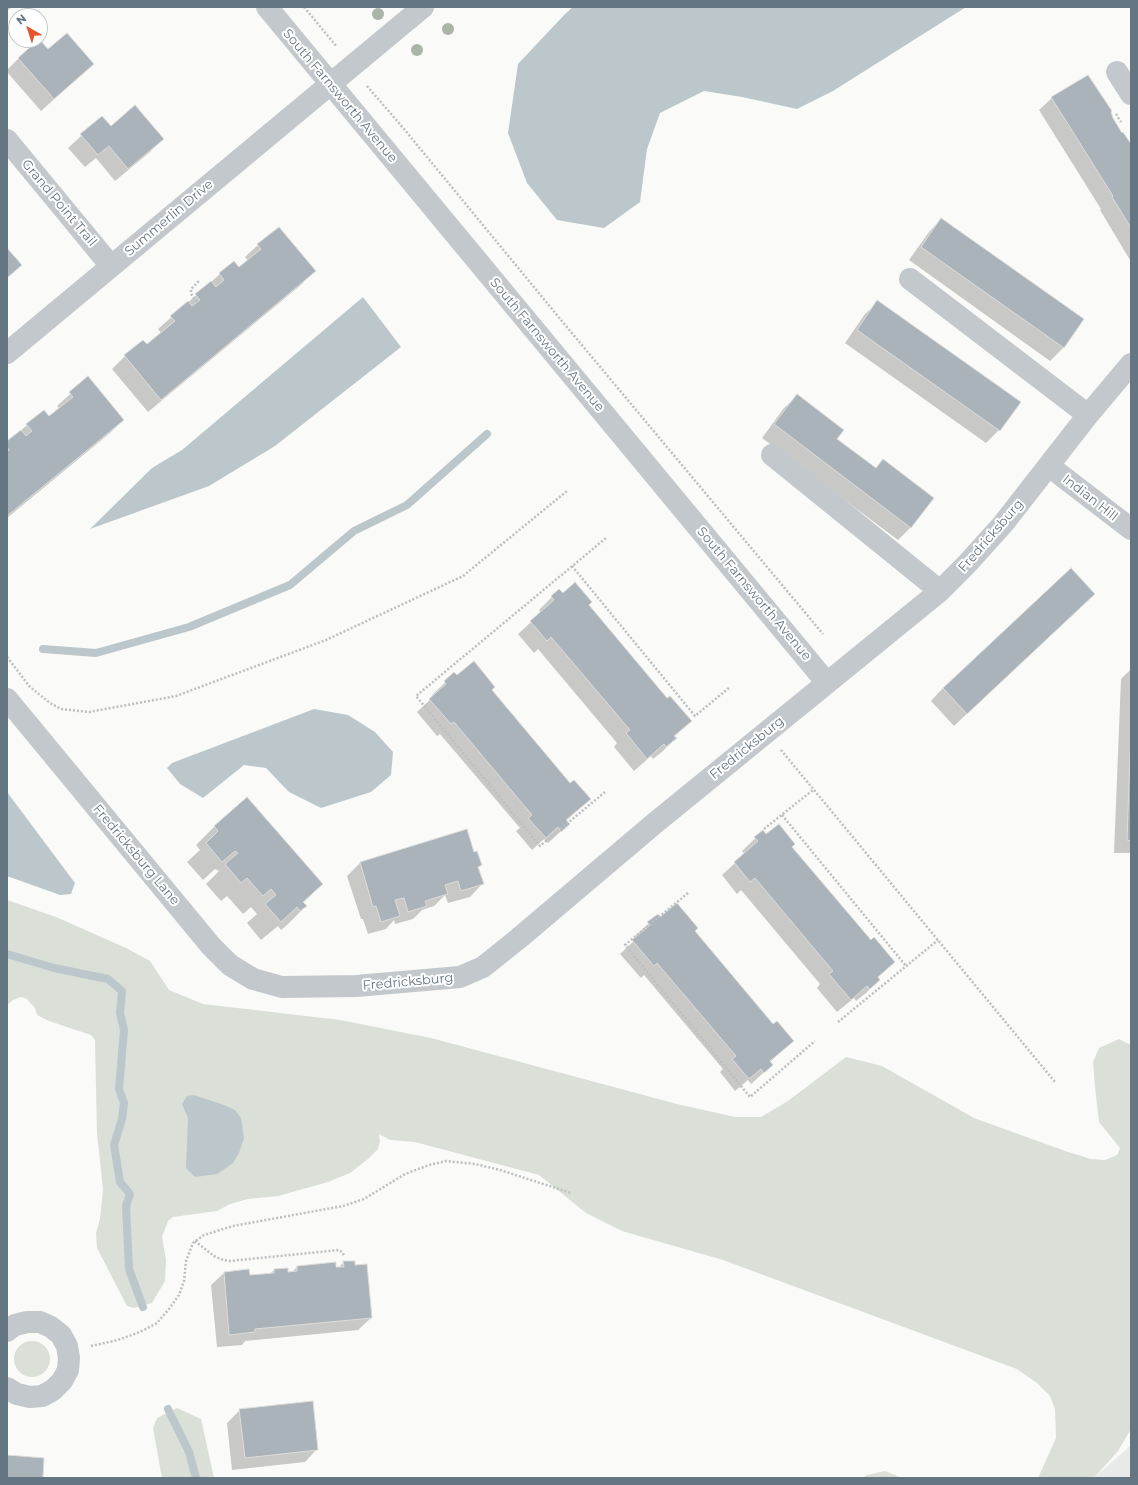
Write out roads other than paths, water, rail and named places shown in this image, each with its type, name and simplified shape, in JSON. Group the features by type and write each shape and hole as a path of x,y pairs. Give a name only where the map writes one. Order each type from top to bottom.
{"street":[{"name":"South Farnsworth Avenue","path":"267,7 827,683"},
{"name":"Summerlin Drive","path":"7,353 423,7"},
{"path":"1117,72 1131,94"},
{"name":"Grand Point Trail","path":"7,140 111,266"},
{"path":"910,279 1088,414"},
{"name":"Fredricksburg","path":"282,987 356,986 441,979 460,977 483,967 660,818 940,591 1003,524 1088,414 1131,364"},
{"path":"772,455 940,591"},
{"name":"Indian Hill","path":"1049,466 1131,529"},
{"name":"Fredricksburg Lane","path":"7,699 206,940 230,966 253,979 282,987"},
{"path":"7,1331 15,1325 27,1322 40,1322 51,1327 61,1335 67,1346 69,1358 68,1370 62,1382 53,1390 42,1396 30,1397 17,1394 7,1388"}],"waterway":[{"path":"43,649 96,653 189,627 290,585 354,531 407,505 487,434"},
{"path":"7,954 54,968 108,979 122,991 120,1013 124,1030 119,1089 124,1103 122,1119 114,1145 120,1182 130,1194 126,1206 129,1269 143,1307"},
{"path":"168,1409 189,1452 196,1478"}]}
